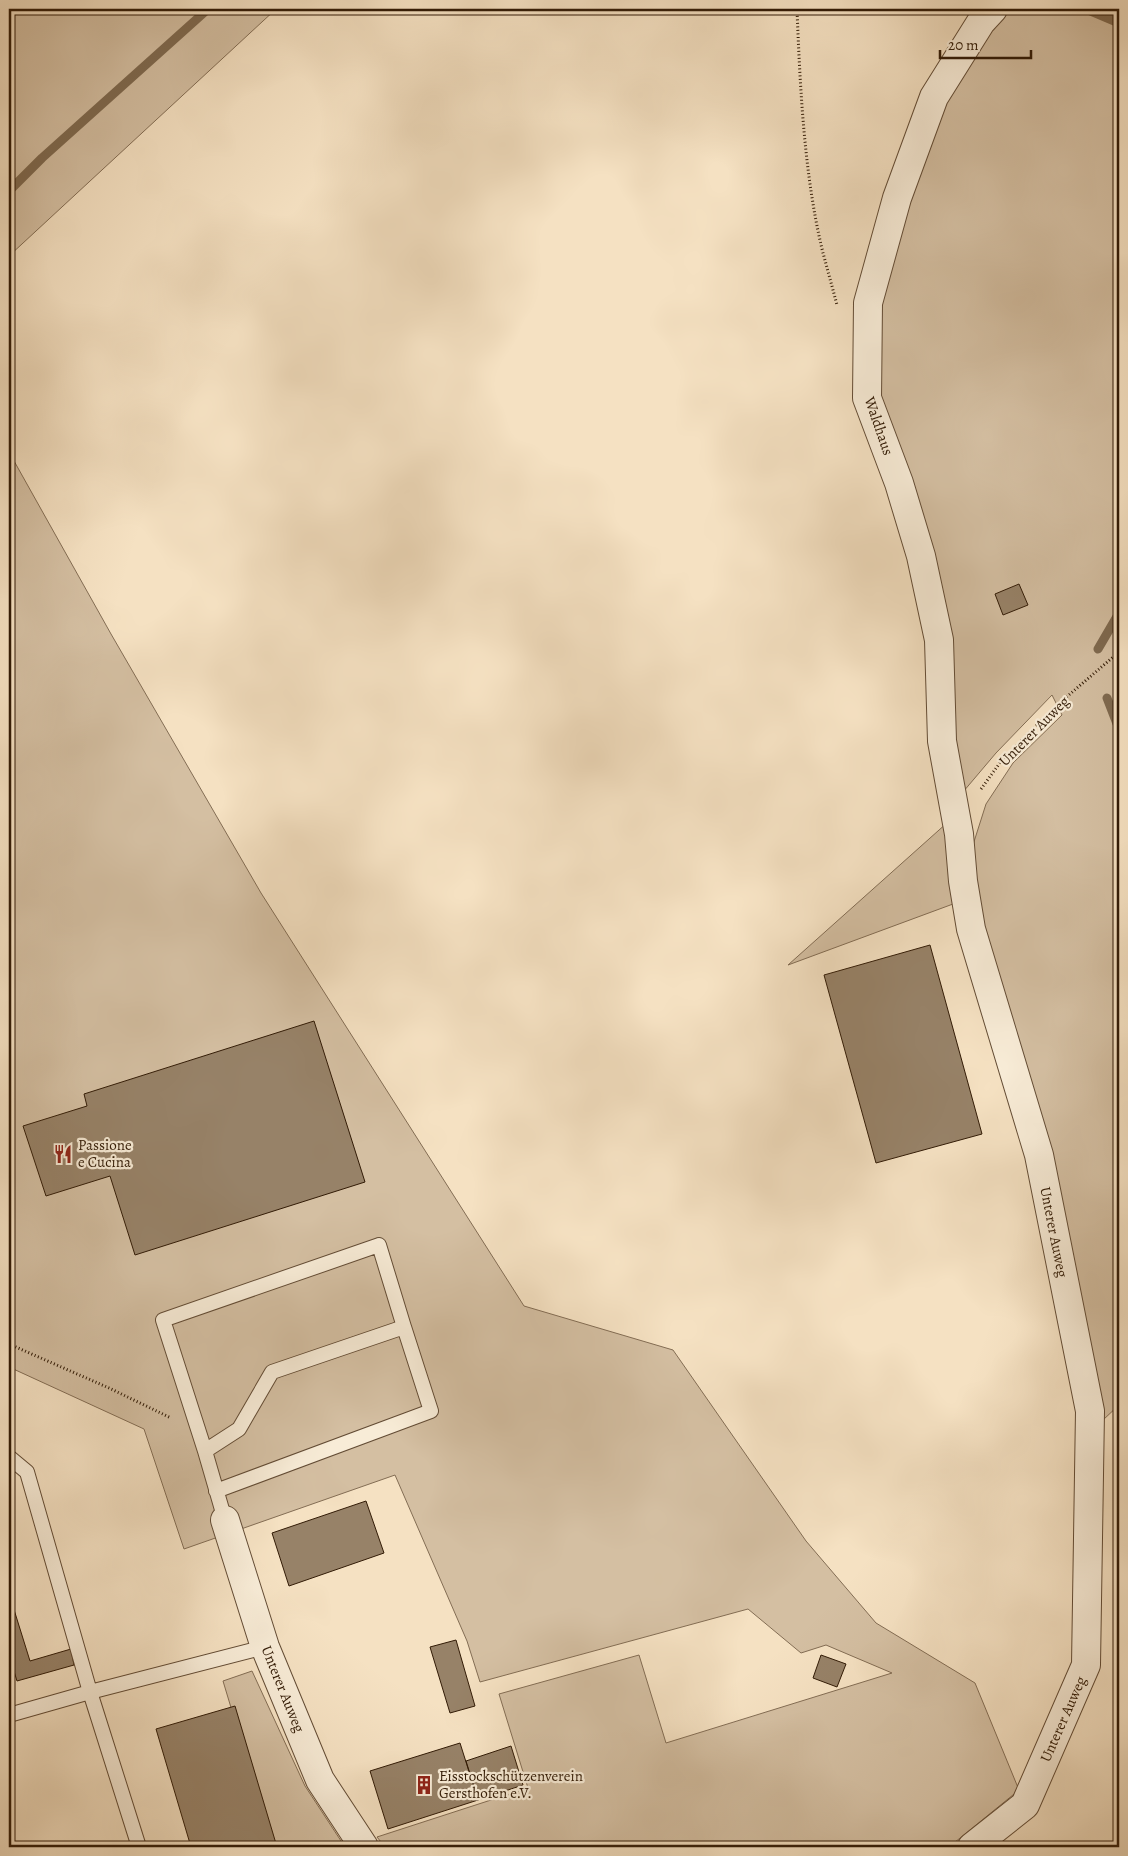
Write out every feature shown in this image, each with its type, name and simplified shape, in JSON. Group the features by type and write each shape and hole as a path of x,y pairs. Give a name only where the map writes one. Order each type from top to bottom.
{"street":[{"name":"Waldhaus","path":"959,834 942,741 939,640 921,556 902,492 867,398 868,303 897,198 934,97 980,22 993,9"},
{"name":"Unterer Auweg","path":"959,834 963,881 971,928 1039,1155 1090,1411 1086,1665 1025,1805 972,1847"},
{"name":"Unterer Auweg","path":"225,1520 265,1647 320,1780 364,1847"}],"lane":[{"path":"216,1492 431,1411 379,1245 162,1320 205,1451 216,1492 225,1520"},
{"path":"205,1451 239,1429 272,1372 404,1327"},
{"path":"9,1457 27,1472 90,1692 139,1847"},
{"path":"9,1715 265,1647"}],"path":[{"path":"797,9 808,164 822,248 839,310"},
{"name":"Unterer Auweg","path":"959,834 976,796 1002,760 1056,706 1119,652"},
{"path":"9,1344 109,1388 173,1420"}],"shaded area":[{"path":"9,9 154,9 156,11 159,9 276,9 9,256"},
{"path":"1007,9 1119,9 1119,1405 1103,1420 979,925 972,848 986,804 1013,763 1062,715 1052,695 996,753 963,792 876,391 878,301 908,196 947,92 987,30"},
{"path":"9,452 111,634 261,893 524,1306 673,1350 806,1541 876,1623 975,1683 1019,1790 949,1847 385,1847 377,1837 528,1788 499,1694 639,1655 666,1743 892,1673 826,1645 801,1653 748,1609 480,1682 467,1641 395,1475 184,1549 144,1429 9,1367"},
{"path":"948,822 953,904 788,965"},
{"path":"252,1671 305,1786 345,1847 273,1847 223,1681"}],"building":[{"path":"1019,584 1028,605 1003,615 995,594"},
{"path":"930,945 982,1134 876,1163 824,975"},
{"path":"314,1021 365,1182 135,1255 110,1176 46,1196 23,1126 87,1106 84,1094"},
{"path":"366,1501 384,1553 289,1586 272,1533"},
{"path":"11,1600 30,1661 71,1649 74,1665 17,1681 9,1655 9,1601"},
{"path":"456,1640 475,1706 450,1713 430,1647"},
{"path":"821,1655 846,1664 837,1687 813,1678"},
{"path":"235,1706 277,1847 191,1847 156,1729"},
{"name":"Eisstockschützenverein Gersthofen e.V.","path":"460,1743 478,1800 388,1829 370,1771"},
{"path":"511,1746 523,1785 478,1800 466,1761"}],"waterway":[{"path":"9,191 42,158 208,9"},
{"path":"1086,9 1119,23"},
{"path":"1098,649 1119,613"},
{"path":"1107,698 1119,729"}],"place":[{"name":"Passione e Cucina","path":"63,1154"},
{"name":"Eisstockschützenverein Gersthofen e.V.","path":"424,1785"}]}
